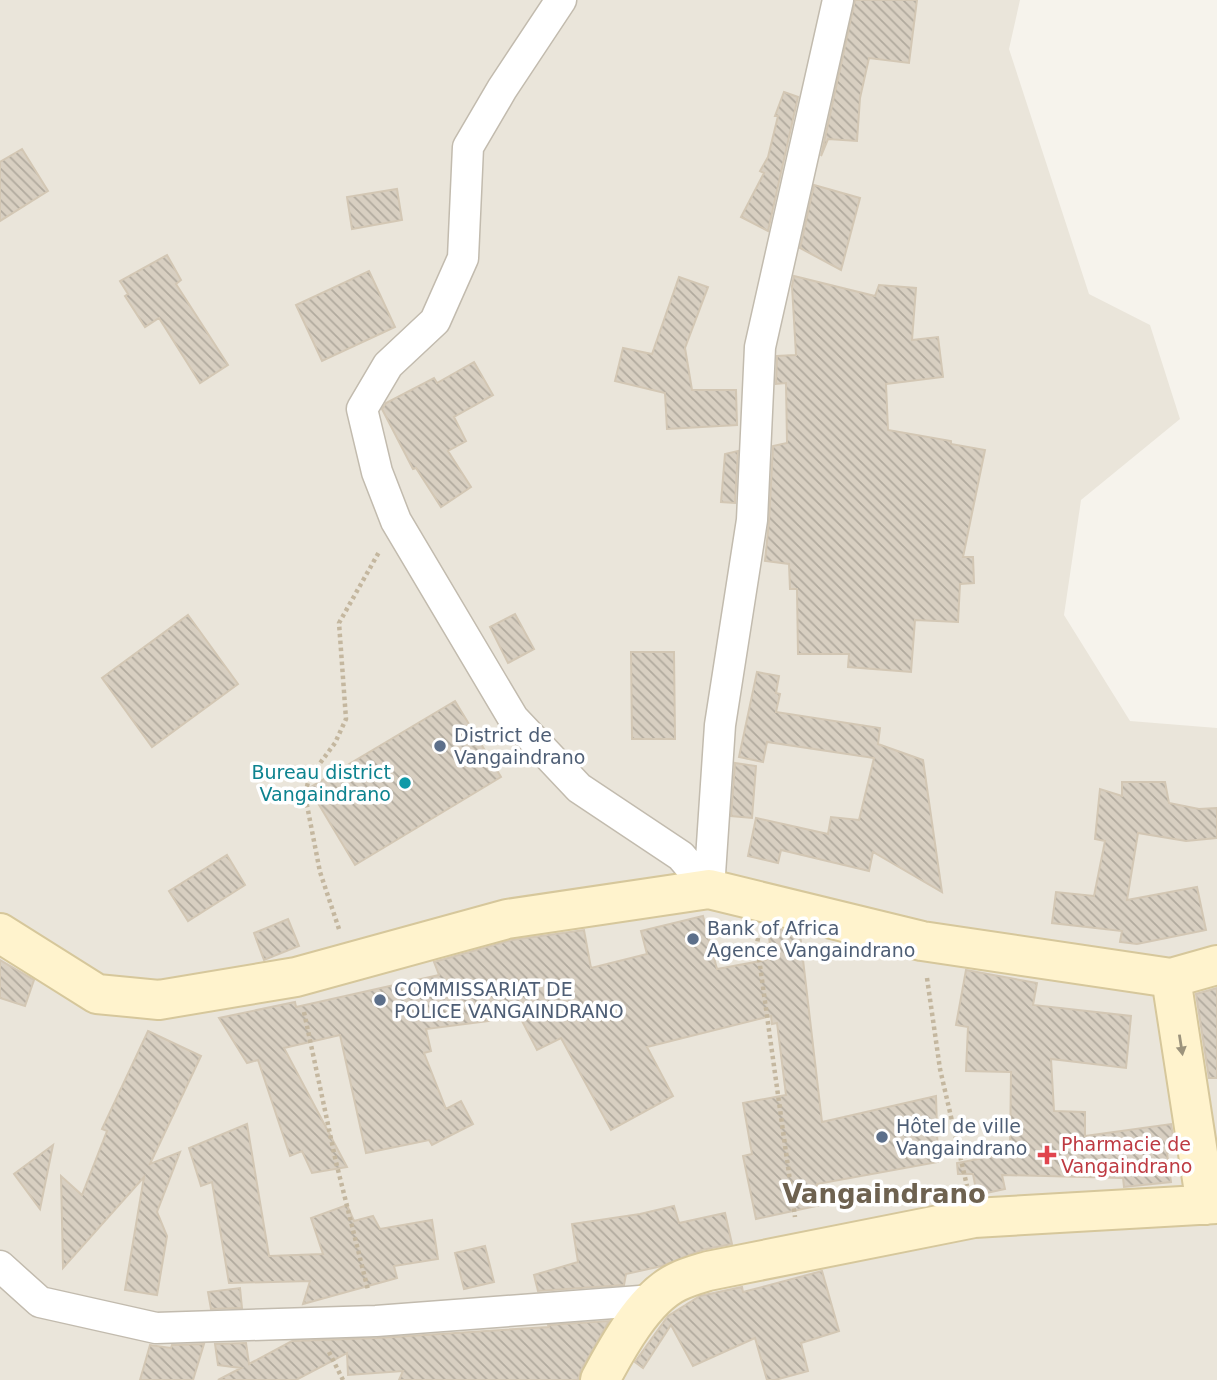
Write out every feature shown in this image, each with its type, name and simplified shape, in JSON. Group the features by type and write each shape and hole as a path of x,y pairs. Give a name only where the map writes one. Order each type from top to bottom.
{"street":[{"path":"561,0 502,89 468,147 463,258 435,321 388,365 362,409 377,472 396,521 513,718 579,788 681,856 709,889"},
{"path":"709,889 720,725 752,520 760,347 838,0"},
{"path":"0,933 97,993 159,1000 296,977 507,919 709,889 922,941 1171,978 1217,965"},
{"path":"600,1380 613,1356 653,1300 676,1282 708,1270 974,1218 1212,1204 1171,978"},
{"path":"0,1266 40,1303 156,1328 376,1321 653,1300"}],"path":[{"path":"341,935 320,872 305,795 309,778 335,743 346,719 339,623 396,521"},
{"path":"768,904 757,944 800,1252"},
{"path":"922,941 940,1069 974,1218"},
{"path":"296,977 336,1162 376,1321"}],"shaded area":[{"path":"0,0 1020,0 1009,49 1089,294 1150,325 1180,419 1081,500 1064,615 1130,721 1217,728 1217,1380 0,1380"}],"building":[{"path":"855,0 917,0 909,63 869,58 860,98 857,141 828,139 821,156"},
{"path":"784,92 798,97 768,231 741,217 764,173 760,171 768,157 778,116 775,116"},
{"path":"22,149 48,191 0,221 0,162"},
{"path":"814,185 860,198 841,270 800,248"},
{"path":"397,189 402,220 352,229 347,197"},
{"path":"167,255 181,280 176,284 228,365 200,383 159,318 145,327 125,296 128,294 120,281"},
{"path":"369,271 395,327 322,361 296,305"},
{"path":"794,276 875,296 879,285 916,288 912,340 938,337 943,377 886,384 888,430 985,450 963,557 973,557 974,583 960,584 958,622 915,620 911,672 848,667 849,654 798,654 797,589 790,589 789,564 765,561 773,446 787,443 786,383 776,384 777,356 796,355 792,286"},
{"path":"679,277 708,287 685,348 692,390 736,390 737,425 667,429 665,393 615,381 623,348 652,354"},
{"path":"474,362 493,395 454,417 466,441 448,451 471,487 441,507 416,468 413,469 382,409 386,403 434,378 437,383"},
{"path":"738,451 735,503 721,502 725,454"},
{"path":"515,614 534,649 508,663 490,627"},
{"path":"188,615 238,684 152,747 102,678"},
{"path":"631,652 674,652 675,739 632,739"},
{"path":"757,672 779,676 776,693 780,694 776,712 880,728 878,744 923,760 942,892 873,852 869,871 781,850 778,863 748,856 756,818 828,834 831,817 859,820 874,758 767,742 763,762 739,757"},
{"name":"Bureau district Vangaindrano","path":"455,701 501,777 355,865 309,788"},
{"path":"735,763 756,766 752,818 731,816"},
{"path":"1122,782 1165,782 1169,803 1199,809 1217,808 1217,838 1186,841 1138,833 1127,900 1197,887 1206,930 1137,944 1120,942 1122,931 1052,923 1056,892 1094,896 1105,841 1095,839 1100,789 1122,796"},
{"path":"227,855 245,885 188,921 169,891"},
{"path":"703,916 717,969 766,960 766,956 771,956 768,926 800,934 822,1122 936,1096 938,1162 817,1184 821,1205 756,1219 743,1156 752,1154 743,1103 786,1095 777,1023 772,1024 771,1016 647,1047 673,1096 611,1130 561,1038 537,1050 520,1017 426,1029 431,1051 424,1053 446,1109 461,1101 473,1124 432,1145 429,1140 366,1153 340,1035 284,1048 347,1167 312,1173 302,1151 290,1156 258,1060 247,1063 219,1018 295,1002 296,1007 439,975 434,962 512,940 584,930 591,968 647,954 641,931"},
{"path":"288,919 299,946 264,960 254,933"},
{"path":"0,960 34,980 25,1006 0,998"},
{"path":"966,970 1037,983 1033,1005 1131,1016 1126,1068 1051,1059 1054,1111 1085,1112 1085,1136 1171,1124 1176,1153 1167,1153 1171,1182 1124,1187 1123,1178 1002,1175 1005,1189 977,1195 973,1174 958,1174 957,1163 1010,1153 1011,1072 966,1071 968,1027 956,1025"},
{"path":"1217,988 1217,1078 1209,1078 1196,994"},
{"path":"148,1031 201,1056 150,1164 180,1152 157,1212 167,1236 157,1295 125,1290 144,1177 63,1268 61,1176 82,1195 107,1131 102,1129"},
{"path":"247,1124 269,1256 323,1254 311,1218 347,1205 354,1221 373,1216 380,1229 432,1220 438,1259 394,1266 397,1278 303,1304 310,1281 229,1283 212,1182 201,1186 189,1148"},
{"path":"53,1145 40,1209 14,1174"},
{"path":"674,1206 679,1223 725,1213 732,1244 702,1250 662,1266 626,1274 624,1285 538,1291 534,1275 578,1262 572,1224"},
{"path":"485,1246 494,1282 464,1289 455,1253"},
{"path":"822,1271 839,1331 801,1343 808,1371 767,1380 755,1338 693,1366 671,1325 643,1368 635,1362 668,1316 700,1296 742,1287 743,1292"},
{"path":"240,1288 242,1308 211,1309 208,1292"},
{"path":"609,1321 578,1380 399,1380 403,1371 348,1375 347,1353 296,1380 218,1380 241,1368 218,1365 215,1344 246,1343 249,1364 292,1341 377,1338"},
{"path":"204,1344 193,1380 140,1380 150,1345 171,1348 172,1345"}],"place":[{"name":"District de Vangaindrano","path":"440,746"},
{"name":"Bureau district Vangaindrano","path":"405,783"},
{"name":"Bank of Africa Agence Vangaindrano","path":"693,939"},
{"name":"COMMISSARIAT DE POLICE VANGAINDRANO","path":"380,1000"},
{"name":"Hôtel de ville Vangaindrano","path":"882,1137"},
{"name":"Pharmacie de Vangaindrano","path":"1047,1155"}],"district":[{"name":"Vangaindrano","path":"884,1194"}]}
